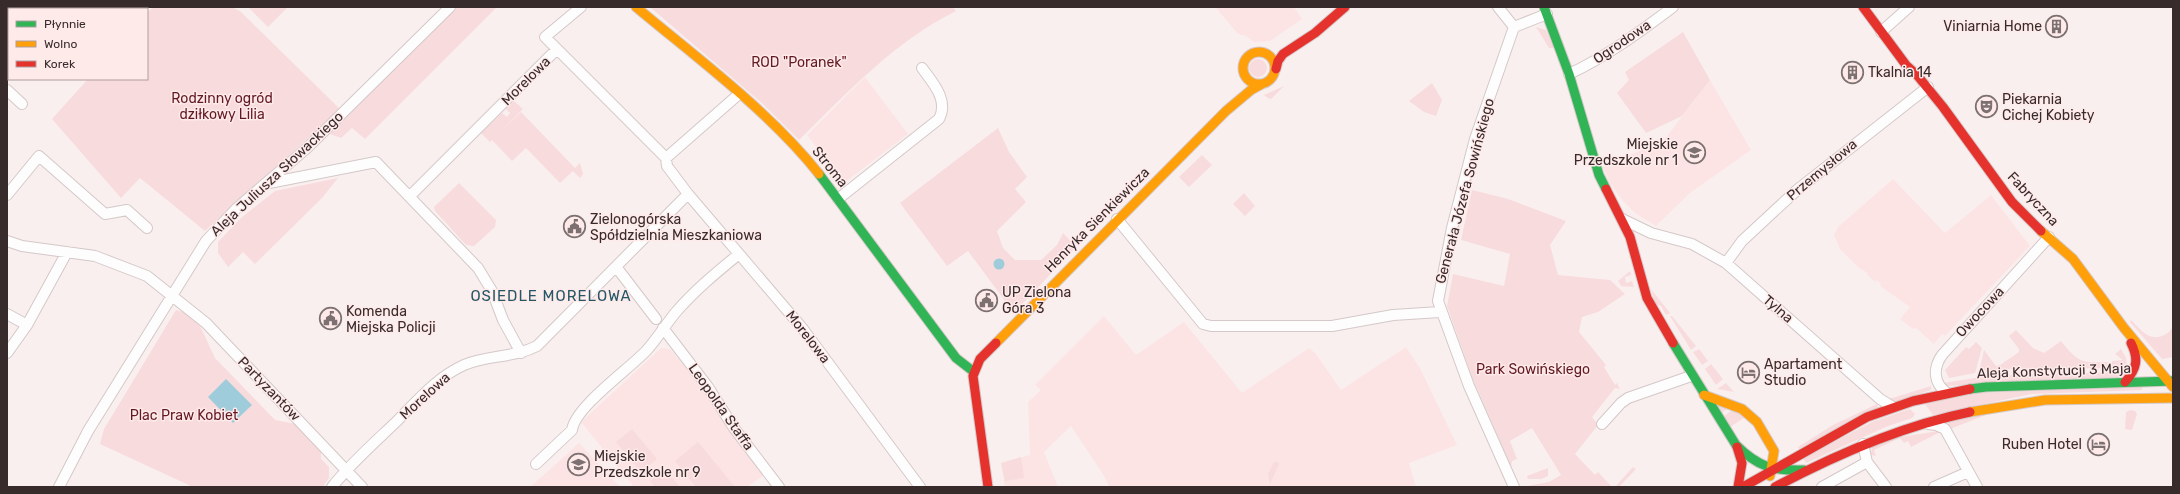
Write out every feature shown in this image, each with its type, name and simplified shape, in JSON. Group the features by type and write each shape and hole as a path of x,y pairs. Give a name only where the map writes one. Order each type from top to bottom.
{"street":[{"name":"Aleja Juliusza Słowackiego","path":"59,487 87,433 206,241 237,208 307,148 450,7"},
{"name":"Morelowa","path":"581,7 544,37 666,158 667,166 672,174 803,329 920,487"},
{"name":"Stroma","path":"636,7 739,94 793,145 838,199 956,358 974,372"},
{"path":"1331,19 1276,47 1262,52 1252,53 1245,59 1243,73 1248,81 1262,84 1273,77 1278,60 1283,54 1315,33 1345,7"},
{"path":"1498,7 1514,27 1546,11 1569,74 1599,175 1632,242 1647,298 1656,317 1691,376 1736,445 1749,459 1772,470 1804,470"},
{"name":"Ogrodowa","path":"1569,74 1584,67 1616,47 1673,7"},
{"name":"Fabryczna","path":"1863,7 1906,65 1928,87 2012,202 2073,259 2091,281 2124,328 2171,383"},
{"path":"1881,32 1909,7"},
{"name":"Generała Józefa Sowińskiego","path":"1514,27 1475,139 1446,254 1438,301 1440,312 1469,386 1514,487"},
{"name":"Morelowa","path":"410,196 556,50"},
{"path":"1262,52 1273,60 1276,69"},
{"path":"838,199 939,119 942,109 940,95 922,68"},
{"name":"Henryka Sienkiewicza","path":"1226,112 1235,97 1243,73"},
{"name":"Henryka Sienkiewicza","path":"988,487 973,386 974,372 983,355 1117,219 1226,112 1251,90 1262,84"},
{"name":"Przemysłowa","path":"1726,263 1742,241 1797,190 1928,87"},
{"path":"7,90 22,104"},
{"path":"666,158 739,94"},
{"path":"7,195 40,156 105,214 128,210 146,228"},
{"path":"265,184 279,179 376,162 478,268 492,291 503,320 520,353"},
{"name":"Morelowa","path":"332,487 346,470 433,385 455,370 477,360 520,353 537,346 688,194"},
{"path":"1117,219 1203,324 1211,326 1332,326 1393,315 1440,312"},
{"name":"Tylna","path":"1622,219 1651,233 1692,244 1726,263 1880,399 1893,407"},
{"path":"1632,242 1643,235 1651,233"},
{"name":"Owocowa","path":"1947,393 1942,389 1936,377 1937,362 2049,238"},
{"name":"Partyzantów","path":"7,240 22,246 95,256 122,265 147,276 173,295 206,324 362,487"},
{"path":"7,353 27,325 67,252"},
{"path":"536,464 572,430 572,423 584,407 647,350 663,328 704,283 739,254"},
{"path":"616,268 656,319"},
{"path":"7,314 27,325"},
{"name":"Leopolda Staffa","path":"663,328 719,401 737,432 779,487"},
{"path":"2124,328 2138,360 2136,368 2125,382"},
{"path":"1602,424 1620,403 1628,398 1691,376"},
{"name":"Aleja Konstytucji 3 Maja","path":"1743,487 1856,423 1893,407 1913,401 1947,393 1986,387 2022,384 2125,382 2171,383"},
{"path":"1704,395 1747,412 1763,432 1774,450 1784,455 1797,456"},
{"name":"Aleja Konstytucji 3 Maja","path":"1775,487 1804,470 1920,417 1976,411 2028,402 2065,399 2173,398"},
{"path":"1913,401 1920,417 1945,429 1977,487"},
{"path":"1863,444 1867,462 1886,487"},
{"path":"1736,445 1742,463 1738,487"},
{"path":"1766,487 1772,470 1774,450"},
{"path":"1822,487 1867,462"},
{"path":"1934,487 1968,472"}],"shaded area":[{"path":"1215,7 1294,7 1302,19 1270,41 1254,42 1246,36 1238,34"},
{"path":"865,77 908,134 844,183 807,135"},
{"name":"Miejskie Przedszkole nr 1","path":"1710,80 1751,150 1690,193 1656,226 1635,213 1623,201 1609,182 1603,167 1664,140"},
{"path":"1893,179 1945,233 1991,195 2030,246 1945,336 1942,334 1934,344 1916,328 1913,329 1900,319 1910,307 1880,286 1881,284 1877,280 1876,282 1867,275 1868,274 1866,272 1859,268 1840,249 1834,235 1838,227"},
{"path":"1104,316 1136,355 1184,322 1242,393 1309,348 1316,354 1341,390 1406,347 1421,370 1457,445 1409,463 1416,487 1109,487 1103,474 1071,426 1044,452 1058,487 1005,487 1001,463 1030,455 1028,402 1041,390 1035,385"},
{"path":"661,348 670,349 711,399 727,428 764,475 747,487 634,487 581,422"},
{"name":"Miejskie Przedszkole nr 9","path":"579,443 620,487 530,487 558,462"}],"green space":[{"name":"Rodzinny ogród dziłkowy Lilia","path":"153,7 232,7 240,11 340,109 205,231 140,178 121,198 52,119 87,80 148,80 148,12"},
{"path":"248,7 288,7 268,27"},
{"path":"457,7 497,7 365,139 352,128 341,138 327,133"},
{"name":"ROD \"Poranek\"","path":"650,7 953,7 956,11 912,37 892,53 854,86 799,140 764,105"},
{"path":"1536,27 1546,30 1554,48 1549,48"},
{"path":"1683,32 1710,80 1682,116 1646,133 1617,93 1629,80 1625,72"},
{"path":"1258,59 1264,62 1267,68 1264,74 1258,77 1252,74 1249,68 1252,62"},
{"path":"1432,83 1442,100 1436,116 1424,112 1409,101"},
{"path":"1284,86 1271,99 1264,95"},
{"path":"514,101 523,109 498,134 521,112 575,168 580,163 583,174 580,178 573,171 560,183 526,148 512,161 492,140 490,142 481,133 502,113 507,117 510,113 506,109"},
{"path":"998,128 1009,152 1027,177 1015,189 1026,202 997,231 1003,248 1015,260 1041,260 1057,245 1063,233 1076,247 1014,313 968,251 947,266 900,203"},
{"path":"1202,155 1212,165 1189,187 1179,177"},
{"path":"1476,164 1451,263 1448,262 1472,165"},
{"path":"338,178 322,198 255,264 243,252 228,267 218,253 218,242 241,218 275,191"},
{"path":"459,183 496,220 495,227 474,246 466,245 435,211 434,207"},
{"name":"Park Sowińskiego","path":"1472,190 1508,199 1566,221 1550,245 1558,275 1610,280 1625,294 1598,312 1582,317 1579,332 1606,365 1604,367 1615,385 1617,383 1620,389 1615,388 1592,417 1598,425 1575,454 1595,475 1598,472 1612,487 1521,487 1549,482 1561,475 1532,428 1510,441 1517,459 1512,461 1511,466 1472,377 1447,306 1453,274 1504,286 1510,254 1461,240"},
{"path":"1244,193 1255,206 1245,216 1233,204"},
{"path":"1630,271 1631,275 1625,277 1626,283 1632,281 1634,287 1620,286 1621,285 1618,281"},
{"path":"1651,289 1670,313 1666,315 1661,306 1655,304"},
{"name":"Plac Praw Kobiet","path":"176,310 187,313 200,326 215,358 275,420 301,425 321,449 321,459 329,467 329,478 323,487 193,487 100,444 104,429"},
{"path":"1670,316 1672,316 1696,346 1691,350"},
{"path":"2131,320 2143,332 2155,337 2168,333 2173,327 2173,357 2162,359 2130,322"},
{"path":"2016,330 2033,348 2044,353 2061,341 2080,360 2091,362 2108,362 2108,366 2106,368 2002,369 1979,372 1984,350 1996,366 2000,365 2019,352 2019,349 2009,336"},
{"path":"1976,342 1982,348 1975,373 1949,378 1945,370 1966,347 1969,349"},
{"path":"1699,349 1708,361 1702,365 1693,352"},
{"path":"2121,349 2126,358 2127,365 2112,367 2112,361 2123,360 2115,354"},
{"path":"1711,364 1723,379 1716,385 1705,369"},
{"path":"2131,370 2120,377 1947,386 1944,383 1987,376 2119,372"},
{"path":"1726,383 1734,392 1717,389"},
{"path":"1931,386 1931,390 1895,402 1889,399"},
{"path":"2142,387 2142,390 2031,394 1933,415 1925,404 1977,393"},
{"path":"1713,403 1729,408 1722,412 1724,416 1734,409 1747,416 1730,427"},
{"path":"1879,403 1877,408 1799,449 1798,447 1833,425"},
{"path":"1910,409 1915,414 1912,418 1888,426 1806,463 1803,458 1872,422"},
{"path":"2131,410 2135,411 2137,414 2132,430 2125,429 2126,412"},
{"path":"1991,413 1950,429 1948,422"},
{"path":"632,429 657,459 641,472 616,442"},
{"path":"1942,431 1911,447 1908,441 1904,443 1900,438 1874,450 1876,456 1871,455 1872,446 1895,438"},
{"path":"698,442 735,487 696,487 675,461"},
{"path":"1021,457 1024,478 1005,481 1001,463"},
{"path":"1274,462 1278,462 1279,464 1270,484 1268,474"},
{"path":"662,466 680,487 655,487 650,481 656,476 653,473"},
{"path":"1633,467 1636,469 1619,487 1615,487"},
{"path":"1548,468 1548,476 1541,479 1528,479 1527,476"}],"water":[{"path":"999,258 1003,260 1005,264 1003,268 999,270 995,268 993,264 995,260"},
{"path":"226,379 252,405 233,423 208,397"}],"traffic: fast":[{"path":"1544,7 1569,74 1599,175 1606,189"},
{"path":"819,174 956,358 974,372"},
{"path":"1673,343 1736,445 1759,463 1767,466 1783,470 1804,470"},
{"path":"1970,389 1986,387 2173,381"}],"traffic: slow":[{"path":"636,7 756,107 800,151 819,174"},
{"path":"1256,52 1262,52 1271,56 1275,68 1271,80 1262,84 1256,84 1247,80 1243,71 1243,65 1247,56 1256,52"},
{"path":"996,343 1226,111 1251,90 1262,84"},
{"path":"2041,231 2073,259 2124,328 2173,387"},
{"path":"1704,395 1742,409 1757,422 1774,451 1770,476"},
{"path":"1970,412 2045,400 2173,398"}],"traffic: jam":[{"path":"1276,69 1278,61 1283,54 1315,33 1345,7"},
{"path":"1863,7 1906,65 1917,75 1943,107 2012,202 2041,231"},
{"path":"1606,189 1630,237 1647,298 1673,343"},
{"path":"988,487 973,376 980,359 996,343"},
{"path":"2125,382 2132,373 2136,364 2134,349 2131,343"},
{"path":"1743,487 1867,417 1913,401 1970,389"},
{"path":"1775,487 1822,463 1870,442 1919,425 1970,412"},
{"path":"1737,447 1742,463 1738,487"}],"place":[{"name":"Viniarnia Home","path":"2057,26"},
{"name":"Tkalnia 14","path":"1852,72"},
{"name":"Piekarnia Cichej Kobiety","path":"1986,107"},
{"name":"Miejskie Przedszkole nr 1","path":"1694,152"},
{"name":"Zielonogórska Spółdzielnia Mieszkaniowa","path":"575,227"},
{"name":"UP Zielona Góra 3","path":"986,300"},
{"name":"Komenda Miejska Policji","path":"331,319"},
{"name":"Apartament Studio","path":"1748,372"},
{"name":"Ruben Hotel","path":"2098,444"},
{"name":"Miejskie Przedszkole nr 9","path":"578,464"}],"district":[{"name":"OSIEDLE MORELOWA","path":"551,296"}]}
